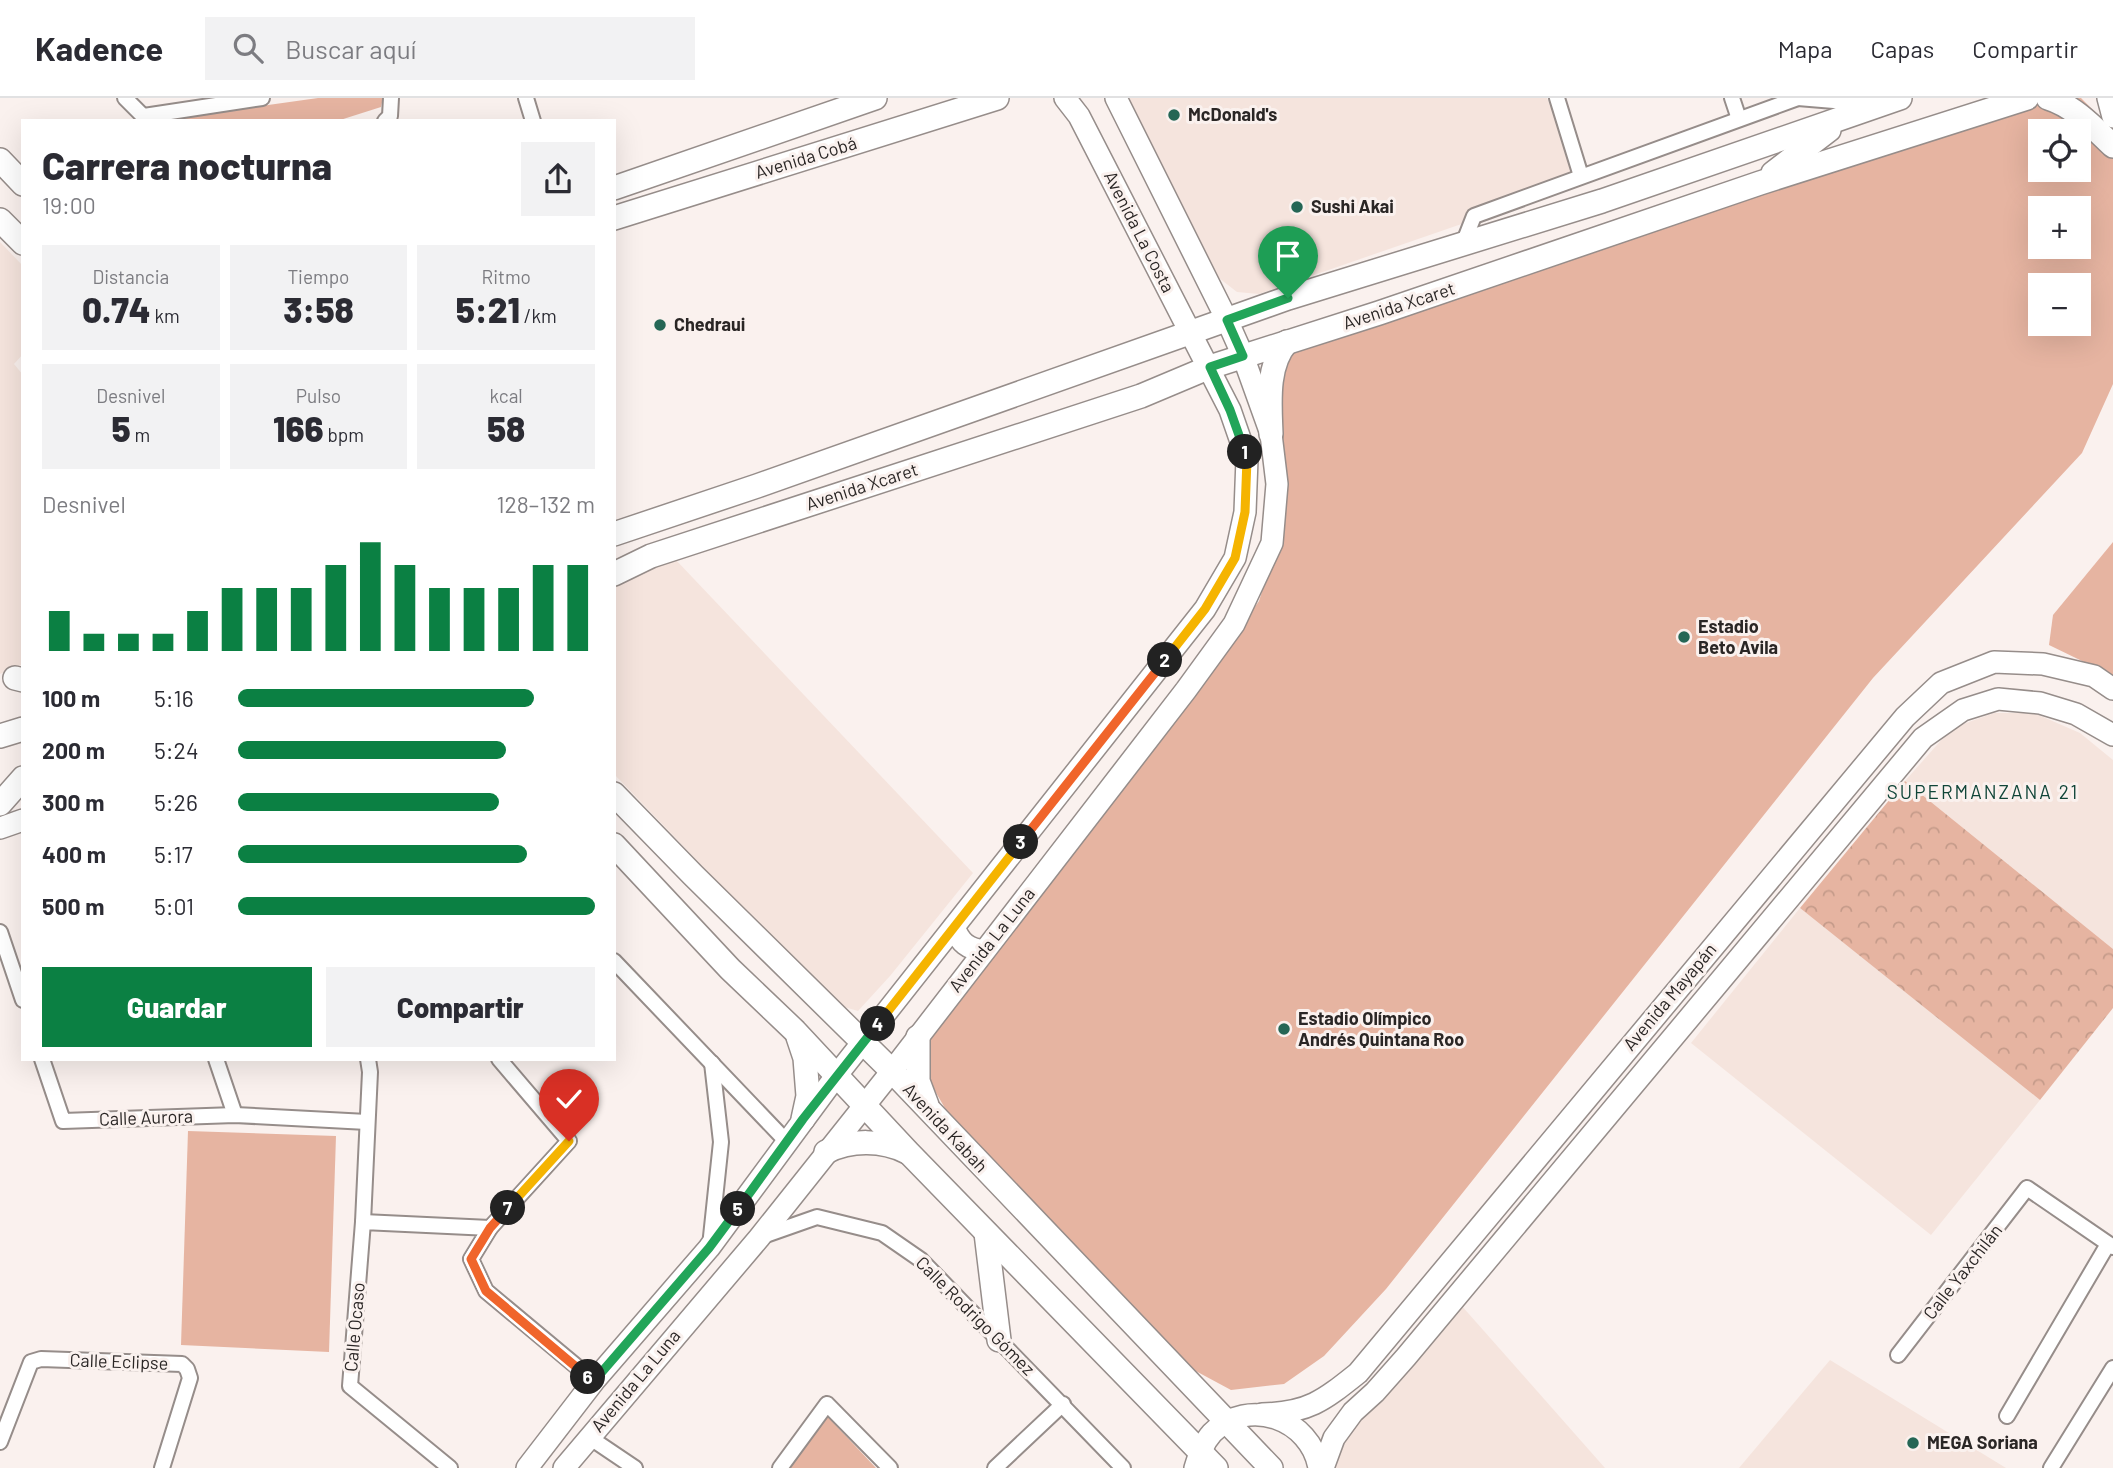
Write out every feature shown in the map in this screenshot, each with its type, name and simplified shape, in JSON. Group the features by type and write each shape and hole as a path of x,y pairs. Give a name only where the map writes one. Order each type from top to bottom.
{"main road":[{"name":"Avenida Cobá","path":"616,187 875,98"},
{"name":"Avenida Cobá","path":"616,217 997,98"},
{"name":"Avenida La Costa","path":"1065,98 1079,116 1210,367"},
{"path":"1116,98 1243,356"},
{"name":"Avenida Xcaret","path":"616,573 651,556 1141,396 1210,367 1379,313 1760,183 2027,98"},
{"path":"2048,98 2058,101 2086,121 2113,146"},
{"path":"2108,98 2113,117"},
{"name":"Avenida Xcaret","path":"616,533 1288,298 1602,201 1890,102"},
{"path":"781,166 849,107"},
{"path":"1760,183 1845,117"},
{"path":"0,160 21,182"},
{"path":"0,220 21,241"},
{"path":"1271,434 1270,396 1279,351 1287,342"},
{"name":"Avenida La Luna","path":"564,1468 759,1238 918,1037 1234,624 1272,543 1277,484 1271,434 1243,356"},
{"name":"Avenida La Luna","path":"527,1468 594,1381 709,1248 836,1076 1205,609 1235,558 1245,512 1247,459 1230,410 1210,367"},
{"path":"1246,486 1277,484"},
{"path":"651,556 757,486"},
{"name":"Avenida Mayapán","path":"1227,1422 1244,1416 1281,1414 1306,1409 1334,1392 1357,1373 1896,728 1941,683 1994,662 2043,664 2094,676 2113,689"},
{"name":"Avenida Mayapán","path":"1321,1468 1334,1438 1353,1412 1406,1357 1923,738 1963,710 1998,699 2040,703 2076,714 2113,735"},
{"path":"0,736 21,730"},
{"path":"0,777 21,770"},
{"path":"0,804 21,780"},
{"name":"Avenida Kabah","path":"616,796 891,1071 1271,1468"},
{"path":"0,828 21,821"},
{"path":"616,847 730,969 795,1031 1198,1460 1216,1468"},
{"path":"954,927 964,945 984,951"},
{"path":"795,1031 805,1058 808,1096 803,1119"},
{"path":"918,1037 918,1081 931,1114"},
{"path":"1626,1049 1648,1067"},
{"path":"826,1152 839,1145 868,1143 893,1145 908,1152"},
{"path":"986,1233 999,1340"},
{"path":"1334,1392 1342,1407 1353,1412"},
{"path":"1262,1415 1280,1418 1296,1428 1309,1441 1321,1468"},
{"path":"1198,1460 1212,1433 1227,1422"}],"street":[{"path":"125,98 146,119 262,98"},
{"path":"387,119 390,116 391,98"},
{"path":"526,98 532,119"},
{"path":"1557,98 1581,176"},
{"path":"1732,98 1739,119"},
{"path":"1462,244 1474,216 1798,98 1890,102"},
{"path":"0,932 21,994"},
{"path":"616,963 786,1142"},
{"name":"Calle Aurora","path":"43,1061 63,1121 235,1115"},
{"path":"217,1061 235,1115 367,1122"},
{"name":"Calle Ocaso","path":"368,1061 363,1222 350,1386 450,1468"},
{"path":"501,1061 569,1141 490,1228 471,1259 486,1291 594,1381"},
{"path":"709,1248 722,1142 712,1063"},
{"name":"Calle Yaxchilán","path":"1898,1355 2027,1188 2111,1245"},
{"name":"Calle Rodrigo Gómez","path":"759,1238 817,1217 882,1233 921,1261 1123,1468"},
{"path":"363,1222 490,1228"},
{"path":"2007,1416 2111,1245"},
{"name":"Calle Eclipse","path":"0,1442 32,1362 41,1359 182,1364 190,1378 167,1466"},
{"path":"2051,1468 2113,1368"},
{"path":"780,1468 827,1405 890,1468"},
{"path":"995,1468 1063,1405"},
{"path":"589,1437 635,1468"}],"shaded area":[{"path":"1127,98 1547,98 1580,183 1259,294 1237,292 1219,278"},
{"path":"0,242 21,264 21,356 14,364 21,373 21,665 0,674"},
{"path":"675,559 973,873 890,976 858,1011 841,1006 830,999 616,776 616,585"},
{"path":"1994,713 2034,713 2080,733 2113,760 2113,949 1905,781 1952,728"},
{"path":"1800,908 2040,1100 1931,1235 1691,1043"},
{"path":"1453,1296 1605,1468 1315,1468"},
{"path":"1830,1360 2006,1468 1739,1468"}],"green space":[{"path":"318,98 383,98 381,107 343,119 181,119"},
{"path":"2032,98 2081,98 2096,113 2113,141 2113,384 2082,453 1873,678 1386,1289 1324,1356 1284,1384 1231,1390 1192,1369 961,1136 931,1084 926,1046 937,1020 1224,650 1259,601 1274,554 1277,361 1293,346"},
{"path":"2113,542 2113,676 2049,645 2053,615"},
{"path":"1905,781 2113,949 2113,1008 2040,1100 1800,908"},
{"path":"188,1131 336,1136 329,1352 181,1345"},
{"path":"827,1416 876,1468 789,1468"}],"place":[{"name":"McDonald's","path":"1174,115"},
{"name":"Sushi Akai","path":"1297,207"},
{"name":"Chedraui","path":"660,325"},
{"name":"Estadio Beto Avila","path":"1684,637"},
{"name":"Estadio Olímpico Andrés Quintana Roo","path":"1284,1029"},
{"name":"MEGA Soriana","path":"1913,1443"}],"district":[{"name":"SUPERMANZANA 21","path":"1983,792"}],"route":[{"path":"569,1141 490,1228 471,1259 486,1291 594,1381 709,1248 836,1076 1205,609 1235,558 1245,512 1247,459 1230,410 1210,367 1243,356 1227,320 1288,298"}]}
